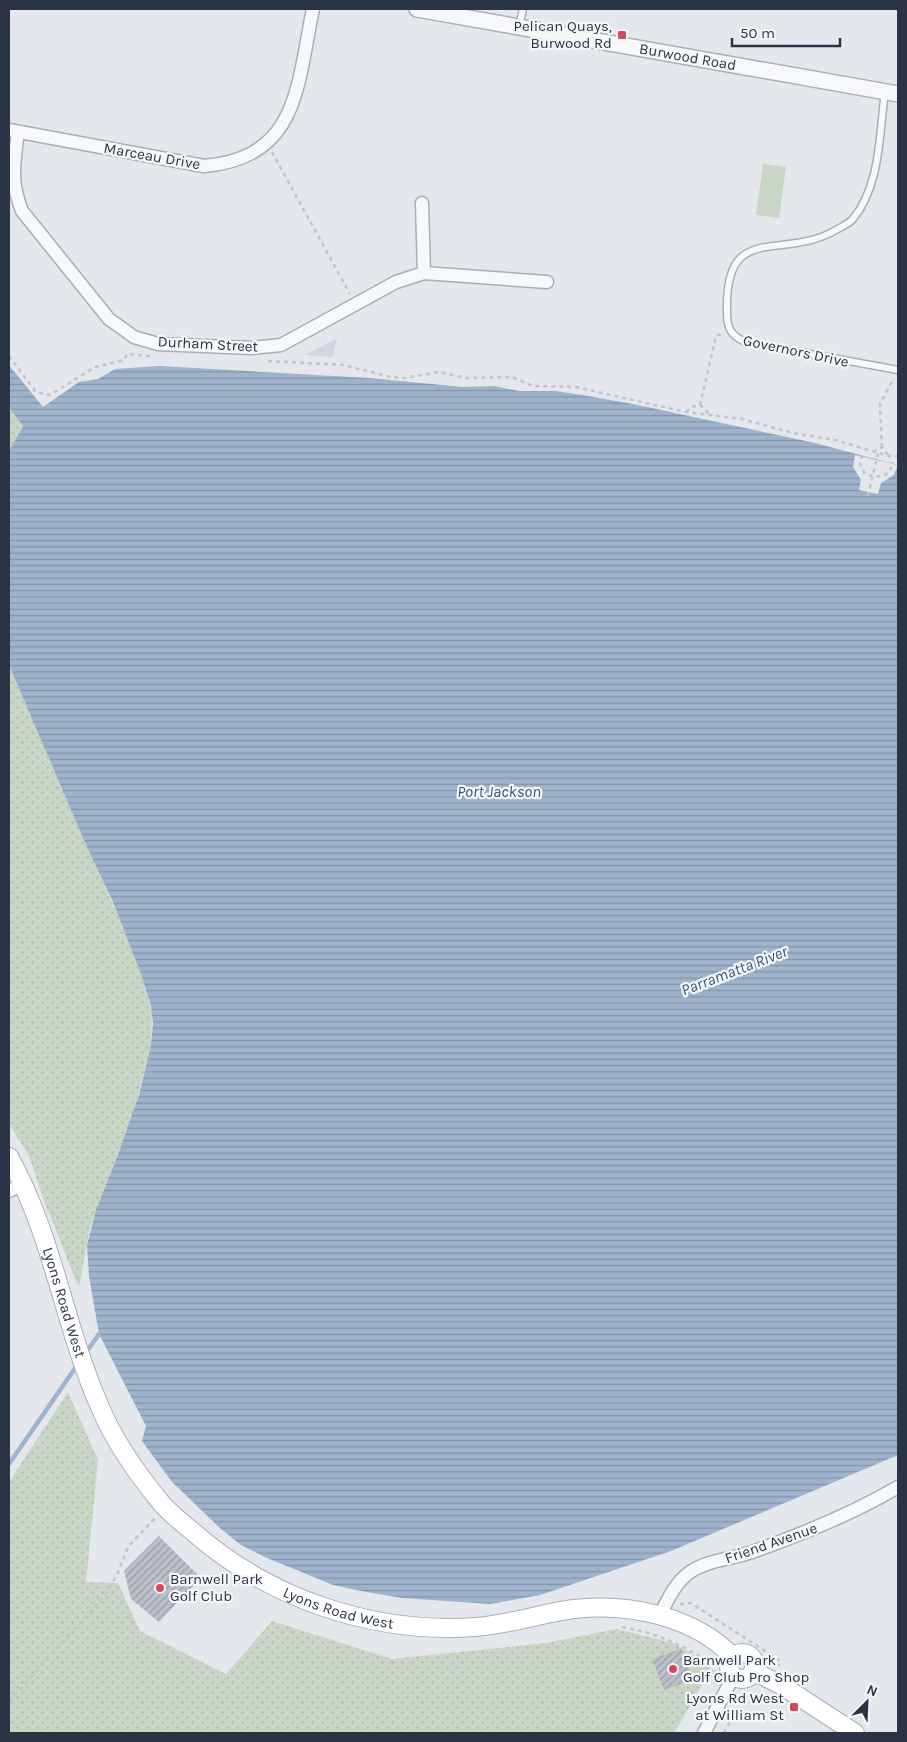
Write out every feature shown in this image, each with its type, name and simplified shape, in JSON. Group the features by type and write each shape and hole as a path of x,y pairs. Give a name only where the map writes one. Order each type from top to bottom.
{"main road":[{"name":"Lyons Road West","path":"9,1157 16,1188 39,1221 86,1372 116,1440 137,1473 165,1507 201,1540 242,1569 313,1604 354,1616 410,1626 446,1628 518,1622 573,1610 597,1608 625,1609 660,1615 679,1622 714,1641 733,1657"},
{"path":"740,1653 748,1654 754,1664 753,1671 744,1678 734,1675 729,1668 733,1657 740,1653"},
{"path":"753,1671 781,1685 855,1733"}],"street":[{"name":"Marceau Drive","path":"13,131 204,166 226,164 246,157 268,144 280,130 290,109 313,9"},
{"name":"Burwood Road","path":"418,9 892,93"},
{"name":"Durham Street","path":"13,131 12,174 15,193 22,211 109,319 134,337 158,344 251,348 282,345 396,282 424,273 547,282"},
{"path":"422,203 424,273"},
{"name":"Friend Avenue","path":"660,1615 676,1584 691,1571 708,1564 750,1553 856,1512 898,1487"},
{"path":"704,1733 734,1675"}],"lane":[{"path":"518,27 523,9"},
{"name":"Governors Drive","path":"892,93 868,195 851,221 824,237 746,252 736,260 731,271 727,298 729,331 733,336 745,342 897,370"}],"path":[{"path":"268,144 356,305"},
{"path":"700,405 716,336 729,331"},
{"path":"9,356 36,392 50,395 95,367 124,360 127,354 151,356"},
{"path":"260,361 343,365 391,377 405,378 438,372 466,378 512,377 533,386 576,388 686,412 742,419 793,433 835,440 889,456 898,456"},
{"path":"889,456 882,447 880,404 897,370"},
{"path":"686,412 691,407 700,405"},
{"path":"700,405 709,416"},
{"path":"873,452 882,447"},
{"path":"868,496 878,453"},
{"path":"862,456 860,464 865,474 873,476 881,477 890,472 892,462"},
{"path":"9,1702 106,1594 117,1575 128,1547 165,1507"},
{"path":"696,1608 779,1660"},
{"path":"622,1627 660,1636 689,1650 713,1664 716,1676"},
{"path":"724,1733 744,1695"}],"shaded area":[{"path":"337,338 333,357 306,355"}],"green space":[{"path":"763,164 786,167 779,218 756,215"},
{"path":"9,407 23,426 9,451"},
{"path":"9,664 127,937 140,971 152,1012 151,1045 134,1111 90,1227 79,1288 46,1206 29,1156 9,1124"},
{"name":"Barnwell Park Golf Club","path":"68,1392 98,1460 86,1582 118,1583 140,1631 226,1674 272,1621 392,1659 546,1643 616,1629 673,1643 711,1665 696,1696 674,1733 9,1733 9,1482"}],"water":[{"name":"Port Jackson","path":"9,365 43,407 79,382 98,379 115,369 160,366 369,378 463,387 494,386 519,391 555,391 633,404 815,443 898,465 898,1455 671,1551 540,1595 490,1604 402,1598 333,1585 267,1558 241,1545 221,1529 172,1482 142,1441 146,1426 99,1334 89,1276 87,1245 96,1210 139,1095 151,1045 153,1023 151,1006 140,971 112,900 87,847 9,665 9,451 23,426 9,407"}],"pier":[{"path":"855,455 898,465 894,475 881,483 878,494 859,490 861,480 853,467"}],"building":[{"name":"Barnwell Park Golf Club","path":"159,1536 201,1578 159,1622 131,1599 124,1571"},
{"name":"Barnwell Park Golf Club Pro Shop","path":"681,1649 694,1680 664,1690 652,1659"}],"waterway":[{"path":"85,1354 99,1334"},
{"path":"9,1464 78,1364"}],"place":[{"name":"Pelican Quays, Burwood Rd","path":"622,35"},
{"name":"Barnwell Park Golf Club","path":"160,1588"},
{"name":"Barnwell Park Golf Club Pro Shop","path":"673,1669"},
{"name":"Lyons Rd West at William St","path":"794,1707"}],"water label":[{"name":"Parramatta River","path":"734,970"}]}
